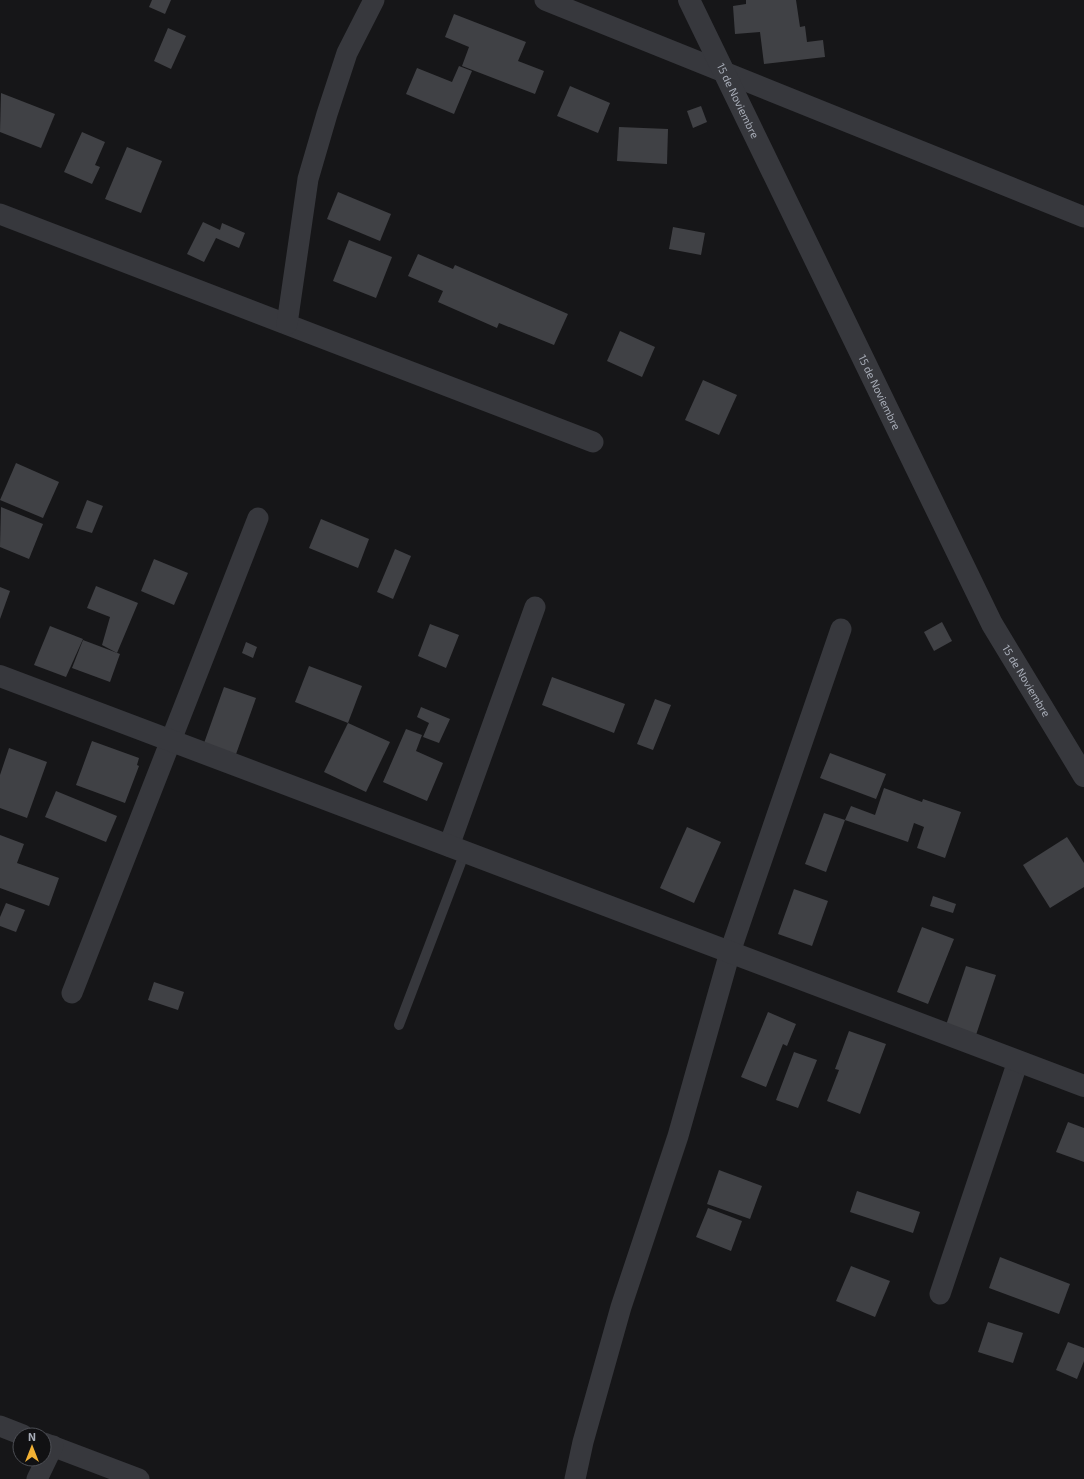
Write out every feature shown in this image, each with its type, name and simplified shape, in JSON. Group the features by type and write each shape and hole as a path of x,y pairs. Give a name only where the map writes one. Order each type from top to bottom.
{"street":[{"path":"287,324 308,179 347,53 374,0"},
{"path":"545,0 1084,217"},
{"name":"15 de Noviembre","path":"689,0 992,624 1084,776"},
{"path":"0,214 593,442"},
{"path":"72,993 258,518"},
{"path":"457,849 535,608"},
{"path":"575,1479 621,1307 678,1136 730,952 841,629"},
{"path":"0,676 1084,1086"},
{"path":"940,1294 1018,1060"},
{"path":"0,1426 12,1431"},
{"path":"52,1446 139,1479"},
{"path":"37,1479 41,1467"}],"lane":[{"path":"398,1025 457,849"}],"building":[{"path":"152,0 171,0 165,14 149,7"},
{"path":"746,0 796,0 800,27 805,26 807,42 823,40 825,57 764,64 760,32 735,34 733,6 746,4"},
{"path":"454,14 526,42 518,61 544,71 535,94 462,66 469,47 445,37"},
{"path":"168,28 186,36 171,69 154,61"},
{"path":"459,66 472,71 454,114 406,94 417,68 452,82"},
{"path":"570,86 610,103 598,133 557,116"},
{"path":"1,93 55,114 41,148 0,132"},
{"path":"701,106 707,122 693,128 687,111"},
{"path":"619,127 668,129 667,164 617,161"},
{"path":"82,132 105,142 95,165 100,167 92,184 64,172"},
{"path":"127,147 162,161 141,213 105,199"},
{"path":"338,192 391,214 380,241 327,219"},
{"path":"203,222 220,230 222,223 245,233 239,248 216,238 204,262 187,254"},
{"path":"673,227 705,233 701,255 669,249"},
{"path":"349,240 392,257 376,298 333,281"},
{"path":"418,254 453,269 455,265 568,314 554,345 499,323 497,328 438,302 443,291 408,276"},
{"path":"620,331 655,347 642,377 607,361"},
{"path":"703,380 737,395 719,435 685,420"},
{"path":"16,463 59,482 43,518 0,500"},
{"path":"87,500 103,506 92,533 76,528"},
{"path":"1,507 43,524 29,559 0,547"},
{"path":"321,519 369,539 358,568 309,548"},
{"path":"395,549 411,556 393,599 377,592"},
{"path":"154,559 188,573 174,605 141,591"},
{"path":"96,586 138,603 117,653 102,645 110,617 87,608"},
{"path":"0,587 10,591 0,619"},
{"path":"942,622 952,641 934,651 924,632"},
{"path":"430,624 459,635 446,668 418,656"},
{"path":"50,626 83,639 66,677 34,665"},
{"path":"83,640 120,654 110,682 72,668"},
{"path":"246,642 257,647 253,658 242,653"},
{"path":"309,666 362,686 348,723 295,702"},
{"path":"552,677 625,704 614,733 542,705"},
{"path":"224,687 256,698 235,757 203,746"},
{"path":"655,699 671,705 653,750 637,744"},
{"path":"421,707 450,719 439,743 423,737 429,723 417,717"},
{"path":"348,723 390,742 366,792 324,772"},
{"path":"406,729 422,735 416,751 443,763 427,801 383,782"},
{"path":"92,741 139,758 137,765 139,766 125,803 76,785"},
{"path":"9,748 47,762 27,818 0,808 0,775"},
{"path":"830,753 886,774 876,799 820,778"},
{"path":"884,788 922,802 923,799 961,812 945,858 917,848 924,827 914,823 908,842 845,820 851,806 875,815"},
{"path":"56,791 117,816 106,842 45,817"},
{"path":"824,813 845,820 826,872 805,864"},
{"path":"687,827 721,842 694,903 660,888"},
{"path":"0,835 24,844 17,863 59,878 49,906 0,888"},
{"path":"1067,837 1084,863 1084,887 1050,908 1023,865"},
{"path":"794,889 828,901 812,946 778,934"},
{"path":"933,896 956,904 953,913 930,906"},
{"path":"6,903 25,910 16,932 0,926 0,917"},
{"path":"922,927 954,939 928,1004 897,992"},
{"path":"966,966 996,975 976,1035 946,1025"},
{"path":"154,982 184,992 178,1010 148,1000"},
{"path":"768,1012 796,1024 787,1046 783,1044 766,1087 741,1077"},
{"path":"849,1031 886,1044 860,1114 827,1101 839,1070 835,1069"},
{"path":"794,1052 817,1060 798,1108 776,1100"},
{"path":"1068,1122 1084,1128 1084,1162 1056,1152"},
{"path":"719,1170 762,1186 750,1219 707,1204"},
{"path":"857,1191 920,1212 913,1233 850,1212"},
{"path":"708,1208 742,1221 731,1251 696,1237"},
{"path":"1000,1257 1070,1284 1059,1314 989,1288"},
{"path":"851,1266 890,1281 875,1317 836,1301"},
{"path":"988,1322 1023,1333 1013,1363 978,1352"},
{"path":"1068,1342 1084,1348 1084,1361 1077,1379 1056,1370"}]}
